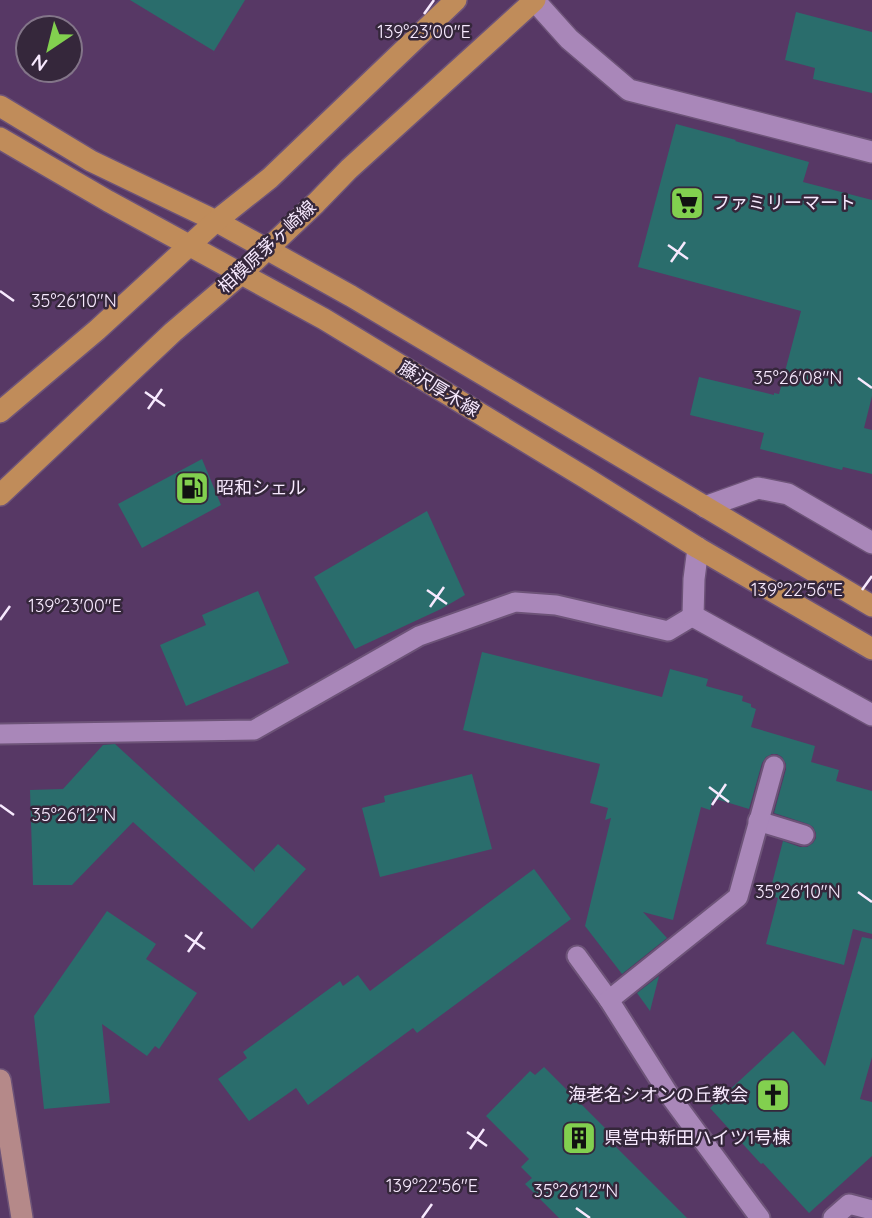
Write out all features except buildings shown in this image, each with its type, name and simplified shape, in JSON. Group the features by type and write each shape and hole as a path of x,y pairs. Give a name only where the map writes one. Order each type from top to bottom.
{"main road":[{"path":"0,412 97,330 216,221 270,178 456,0"},
{"name":"相模原茅ヶ崎線","path":"0,495 534,0"},
{"name":"藤沢厚木線","path":"0,106 91,161 216,221 351,296 872,607"},
{"name":"藤沢厚木線","path":"0,138 188,246 324,319 698,548 872,649"}],"street":[{"path":"534,0 569,39 629,90 872,152"},
{"path":"705,507 758,488 788,494 872,543"},
{"path":"698,548 692,616 872,715"},
{"path":"0,1080 22,1218"}],"lane":[{"path":"0,734 254,730 419,636 515,602 556,605 668,631 692,616"},
{"path":"609,1000 738,897 774,766"},
{"path":"758,821 804,835"},
{"path":"577,956 609,1000 670,1096 760,1218"},
{"path":"834,1218 849,1204 872,1210"}],"place":[{"name":"ファミリーマート","path":"687,203"},
{"name":"昭和シェル","path":"192,488"},
{"name":"海老名シオンの丘教会","path":"773,1095"},
{"name":"県営中新田ハイツ1号棟","path":"579,1138"}]}
